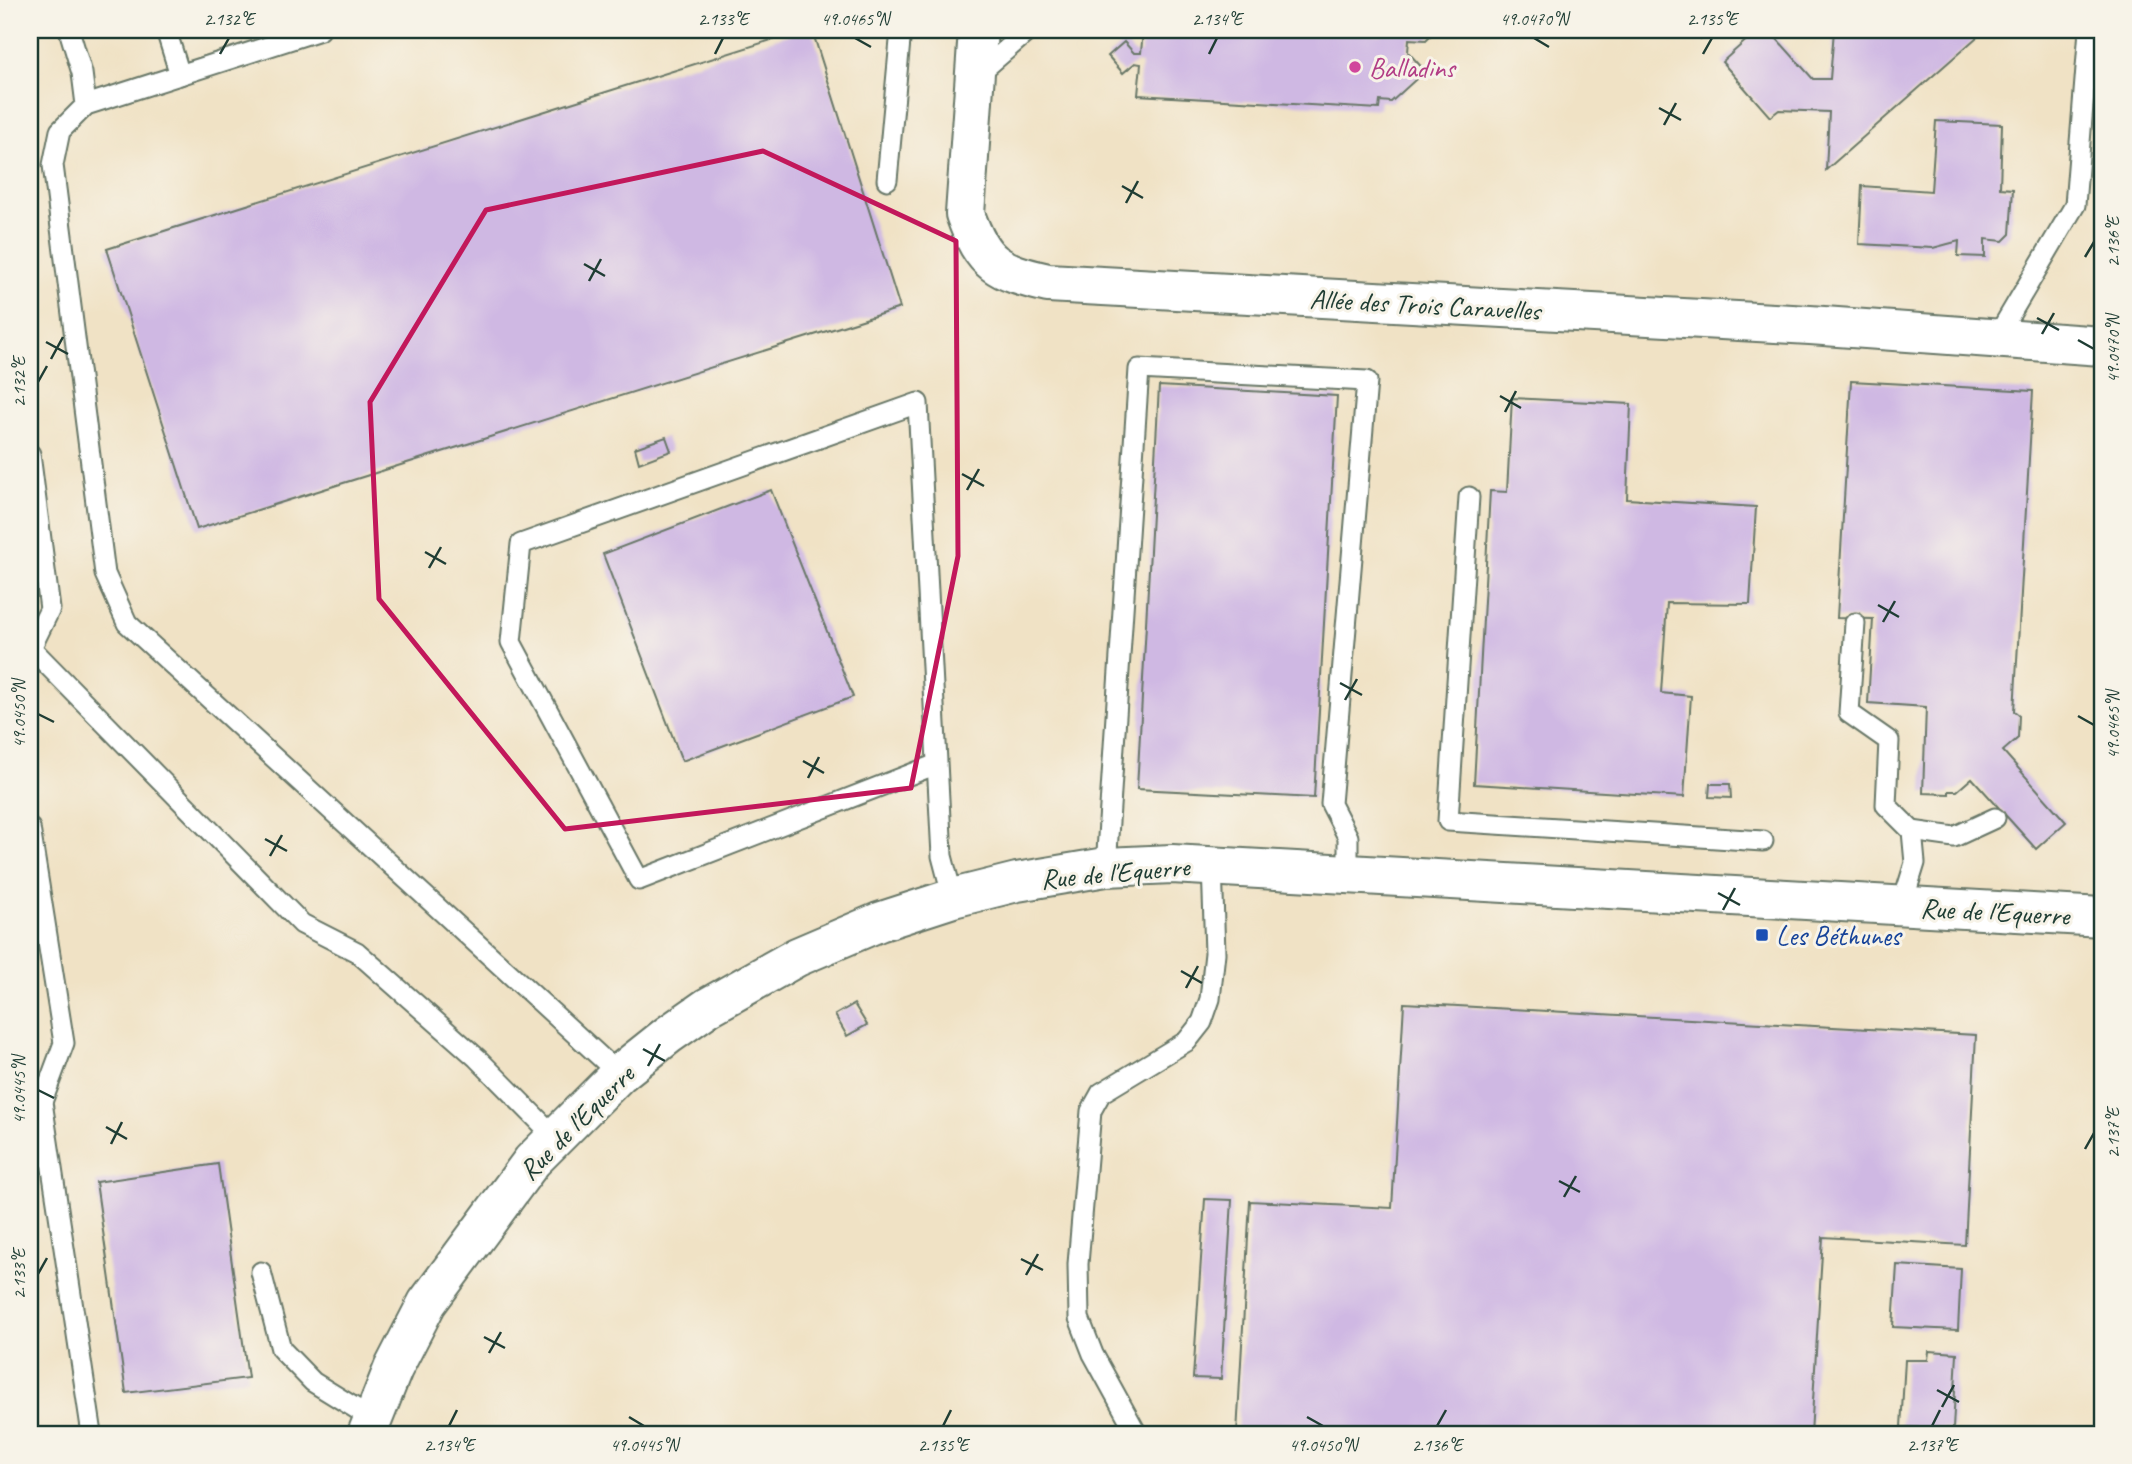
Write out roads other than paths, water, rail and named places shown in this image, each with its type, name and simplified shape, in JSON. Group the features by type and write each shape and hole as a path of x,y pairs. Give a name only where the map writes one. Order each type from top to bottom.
{"street":[{"name":"Allée des Trois Caravelles","path":"978,30 965,214 983,254 999,269 1020,276 1048,283 1796,325 2102,346"},
{"name":"Rue de l'Equerre","path":"370,1427 393,1369 427,1303 532,1161 618,1074 708,1007 797,957 879,922 953,898 1017,882 1106,867 1172,864 2102,917"}],"lane":[{"path":"69,30 82,73 86,105"},
{"path":"166,30 180,75"},
{"path":"320,30 86,105 60,131 53,165 105,574 127,623 618,1074"},
{"path":"887,180 901,30"},
{"path":"974,78 1029,30"},
{"path":"1994,340 2075,205 2089,30"},
{"path":"1106,867 1139,369 1367,381 1331,804 1348,837 1348,873"},
{"path":"937,764 639,880 511,642 521,544 918,403 942,856 953,898"},
{"path":"30,454 50,609 30,649 302,924 357,952 477,1058 555,1137"},
{"path":"1469,497 1448,821 1763,841"},
{"path":"1855,622 1849,713 1889,741 1886,805 1912,831 1954,837 1995,817"},
{"path":"30,828 64,1043 42,1102 92,1434"},
{"path":"1902,905 1915,863 1912,831"},
{"path":"1138,1434 1093,1354 1079,1318 1078,1264 1091,1111 1101,1093 1187,1041 1202,1022 1210,999 1215,953 1212,865"},
{"path":"261,1272 281,1349 313,1382 370,1427"}],"place":[{"name":"Balladins","path":"1355,67"},
{"name":"Les Béthunes","path":"1762,935"}]}
